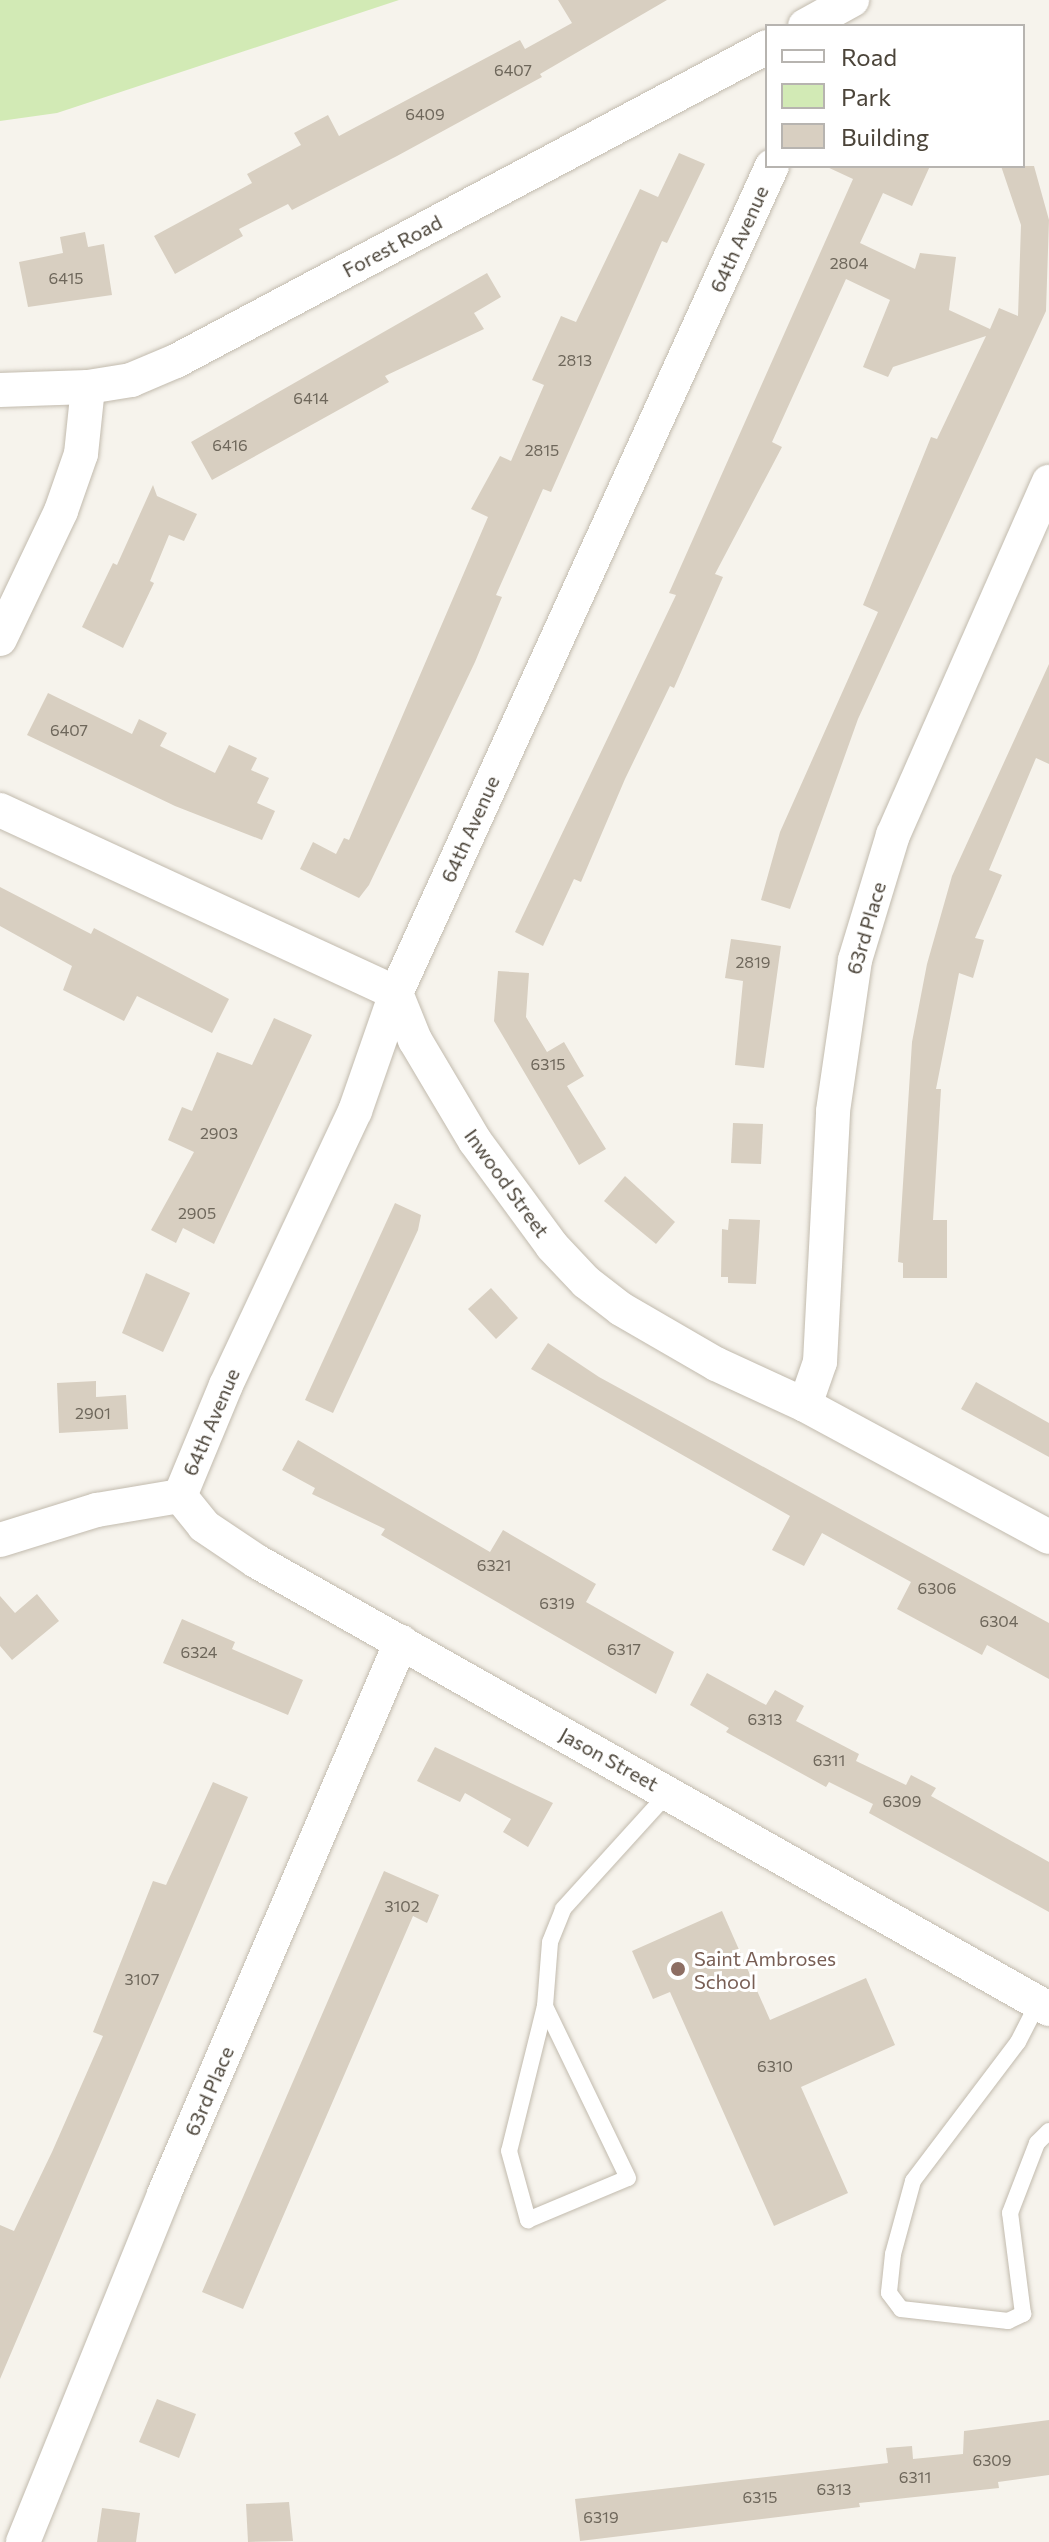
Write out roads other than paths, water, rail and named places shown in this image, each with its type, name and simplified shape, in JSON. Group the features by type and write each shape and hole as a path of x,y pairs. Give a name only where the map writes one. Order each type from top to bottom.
{"street":[{"path":"809,24 852,0"},
{"name":"Forest Road","path":"0,390 88,387 131,380 176,361 765,48"},
{"name":"64th Avenue","path":"180,1496 226,1385 355,1111 396,993 771,168"},
{"path":"0,639 61,511 81,454 88,387"},
{"name":"63rd Place","path":"805,1405 820,1362 833,1111 855,960 893,835 1049,482"},
{"path":"0,810 396,993"},
{"name":"Inwood Street","path":"396,993 415,1040 475,1141 552,1246 586,1282 621,1309 716,1364 805,1405 1049,1537"},
{"path":"0,1540 59,1520 180,1496"},
{"name":"Jason Street","path":"180,1496 196,1518 224,1541 1044,2006"},
{"name":"63rd Place","path":"23,2542 164,2194 401,1642"}],"lane":[{"path":"545,2006 628,2178 528,2220 509,2151 545,2006 550,1942 563,1909 669,1792"},
{"path":"1044,2006 913,2181 893,2254 889,2293 901,2309 1008,2321 1023,2314 1010,2213 1037,2143 1049,2131"}],"place":[{"name":"Saint Ambroses School","path":"678,1969"}]}
